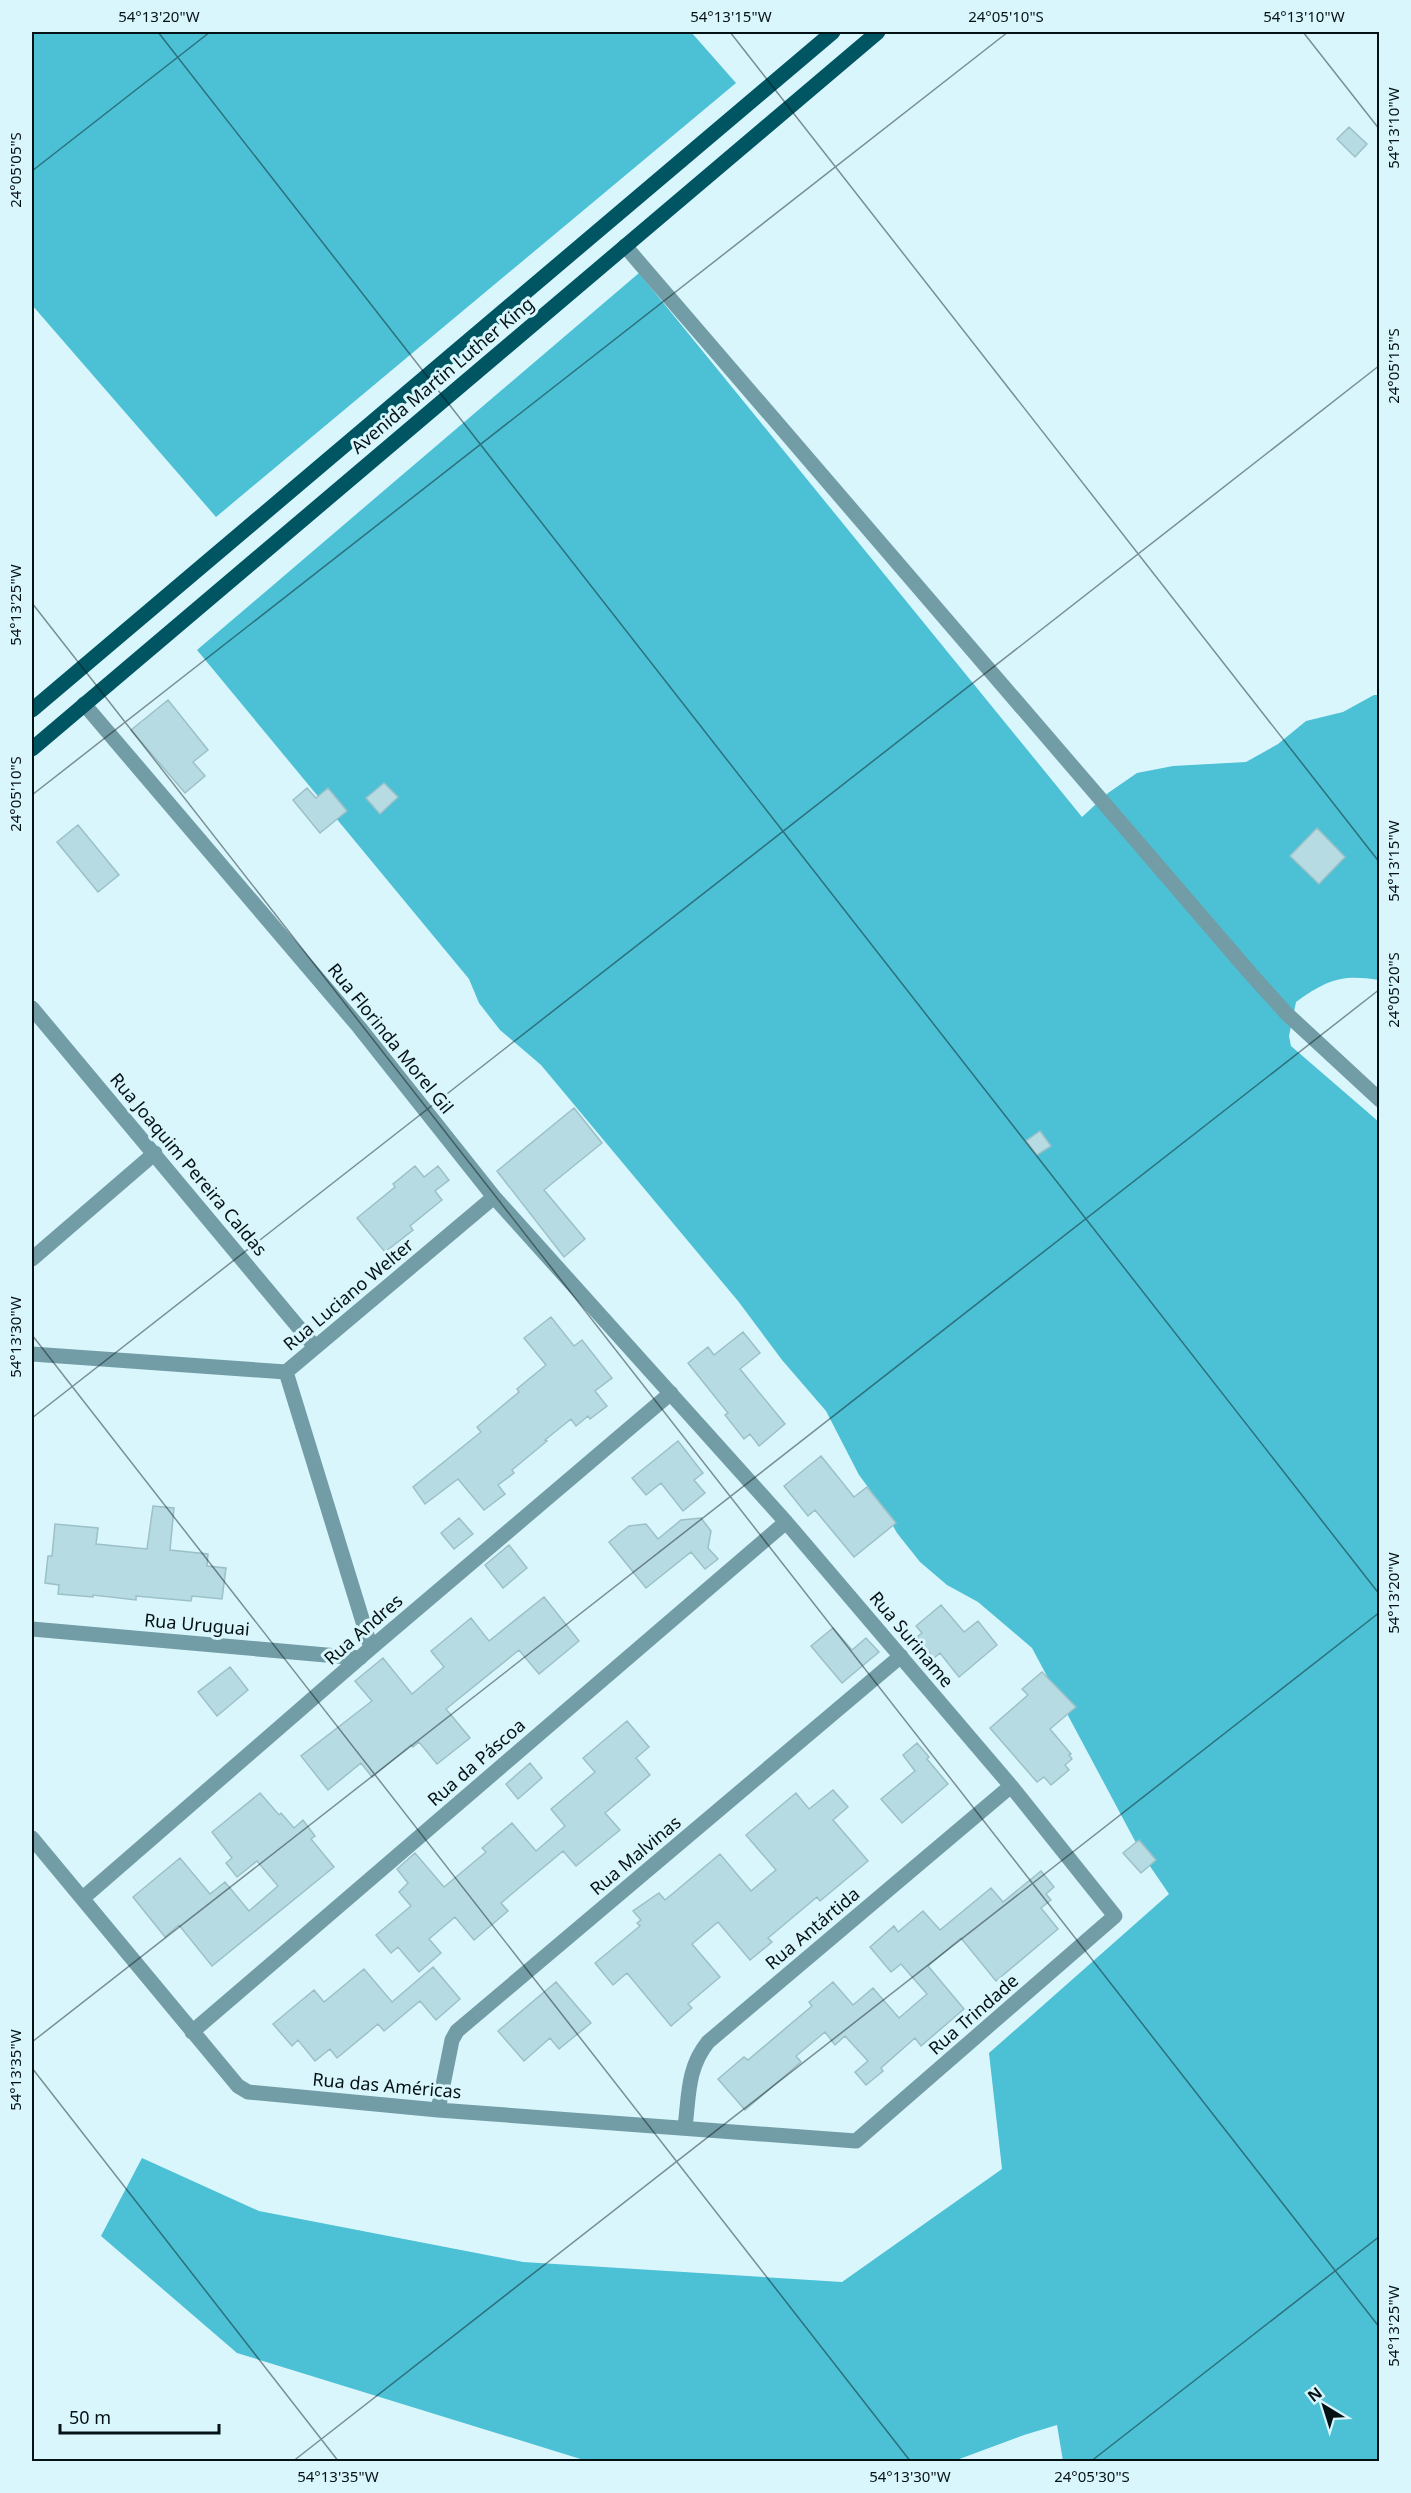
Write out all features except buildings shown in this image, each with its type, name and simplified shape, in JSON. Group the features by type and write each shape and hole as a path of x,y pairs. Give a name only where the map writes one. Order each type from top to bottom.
{"main road":[{"name":"Avenida Martin Luther King","path":"32,710 833,32"},
{"name":"Avenida Martin Luther King","path":"32,749 878,32"}],"street":[{"path":"625,246 1250,973 1287,1014 1380,1100"},
{"name":"Rua Florinda Morel Gil","path":"84,704 359,1027 494,1197 671,1393"},
{"name":"Rua Joaquim Pereira Caldas","path":"32,1008 315,1347"},
{"path":"32,1260 155,1153"},
{"name":"Rua Luciano Welter","path":"32,1354 286,1372 494,1197"},
{"path":"286,1372 365,1653"},
{"name":"Rua Suriname","path":"671,1393 901,1656 1011,1786 1115,1916"},
{"name":"Rua Andres","path":"83,1898 365,1653 671,1393"},
{"name":"Rua da Páscoa","path":"192,2031 786,1522"},
{"name":"Rua Uruguai","path":"32,1629 365,1653"},
{"name":"Rua Malvinas","path":"438,2110 452,2040 457,2031 901,1656"},
{"name":"Rua Antártida","path":"686,2127 692,2068 708,2042 1011,1786"},
{"name":"Rua das Américas","path":"32,1838 238,2086 248,2091 438,2110 856,2141"},
{"name":"Rua Trindade","path":"856,2141 1115,1916"}],"shaded area":[{"path":"32,32 691,32 736,83 216,517 32,305"},
{"path":"639,273 1082,817 1108,793 1137,773 1173,766 1246,762 1278,744 1306,721 1343,712 1374,695 1379,695 1379,980 1344,979 1326,984 1307,994 1296,1002 1289,1036 1291,1046 1379,1122 1379,2461 1063,2461 1057,2425 954,2461 587,2461 237,2353 101,2236 142,2158 259,2211 523,2262 842,2282 1002,2169 989,2053 1169,1894 1143,1856 1032,1648 978,1602 947,1585 920,1562 897,1533 880,1503 859,1475 826,1411 782,1360 738,1301 541,1065 500,1030 479,1003 469,979 197,650"}]}
